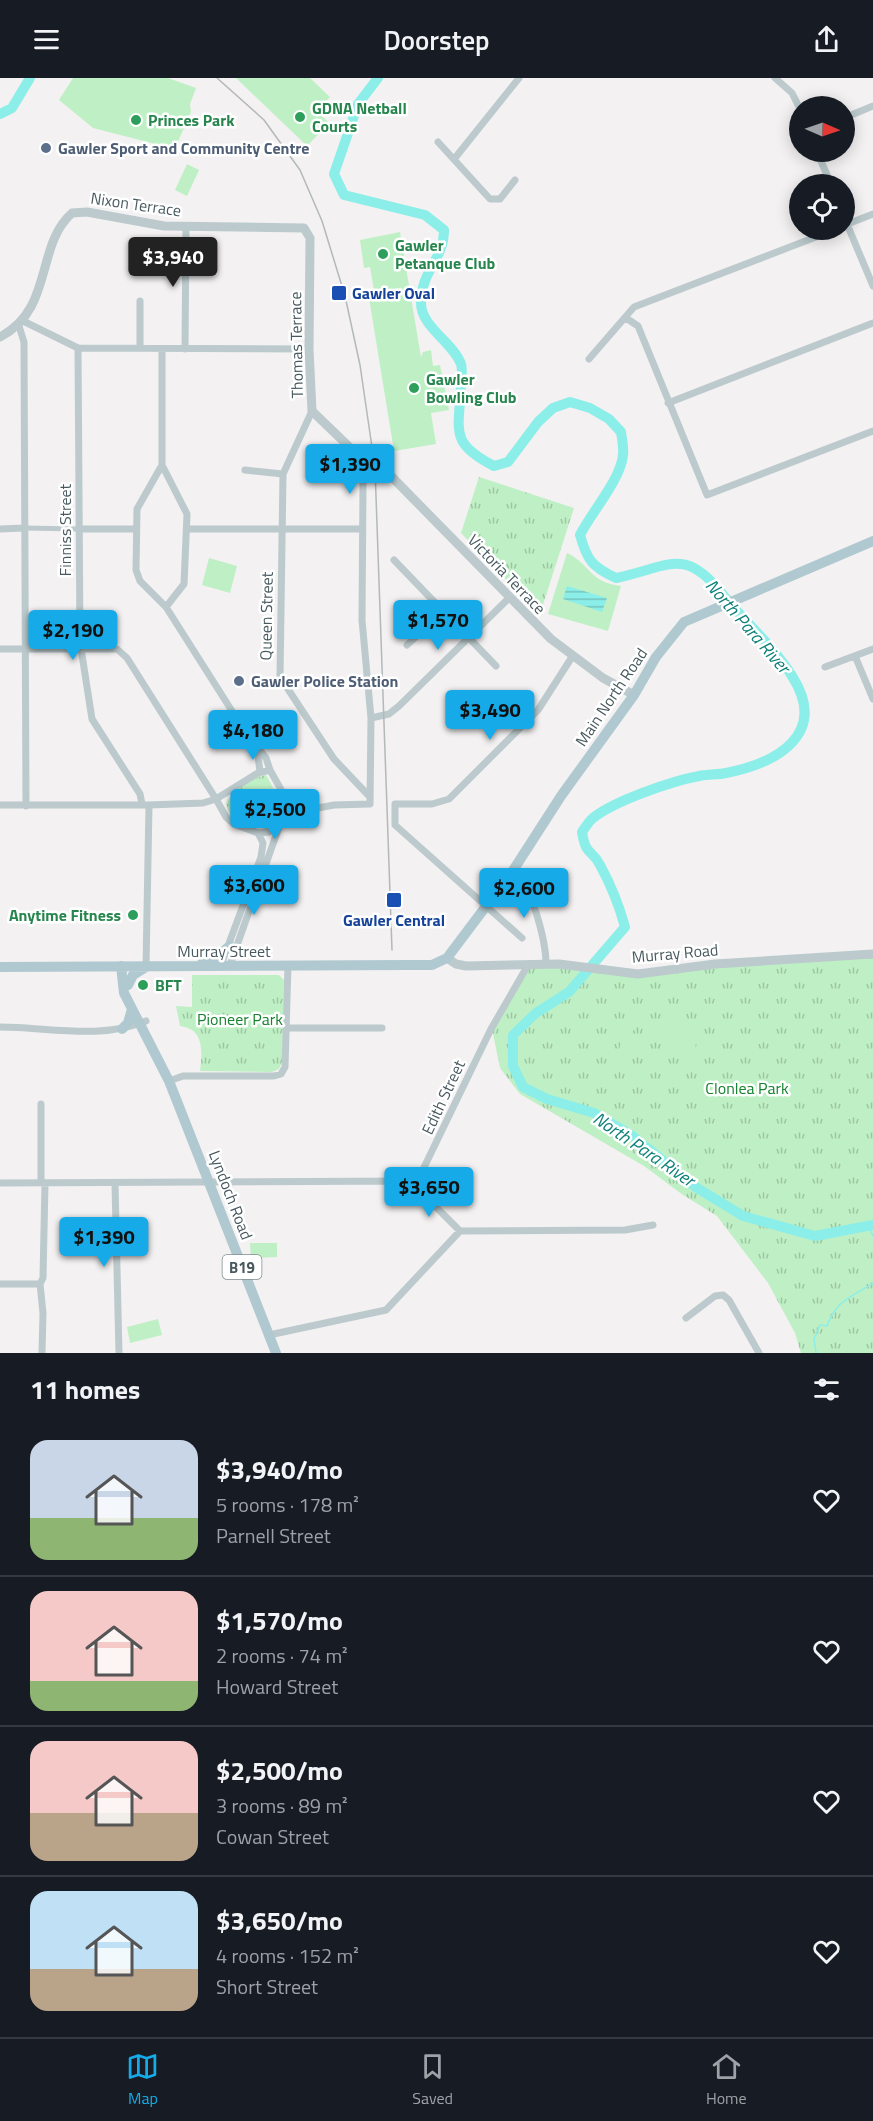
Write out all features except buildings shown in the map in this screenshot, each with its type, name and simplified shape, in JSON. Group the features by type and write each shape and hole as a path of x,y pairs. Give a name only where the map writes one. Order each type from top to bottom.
{"main road":[{"name":"Main North Road","path":"447,958 514,869 561,796 634,694 669,638 684,622 873,541"},
{"path":"193,965 232,950"},
{"name":"Murray Street","path":"0,967 432,965 447,958"},
{"name":"B19","path":"104,966 126,989"},
{"name":"Lyndoch Road","path":"123,966 132,1010 143,1023"},
{"path":"126,989 133,975 146,966"},
{"name":"Lyndoch Road","path":"126,989 169,1081 210,1180 276,1353"},
{"path":"122,1029 128,1023 132,1010"}],"street":[{"path":"455,158 519,78"},
{"path":"774,78 794,96"},
{"path":"855,113 873,106"},
{"path":"438,142 490,199 500,199 515,180"},
{"name":"Nixon Terrace","path":"21,323 41,284 59,229 72,213 87,212 148,224 299,226 309,232 310,238"},
{"path":"855,219 873,214"},
{"path":"186,226 186,349"},
{"name":"Thomas Terrace","path":"310,238 309,349 312,411 367,464"},
{"path":"589,358 627,318 634,307 808,240"},
{"path":"853,240 873,286"},
{"path":"140,301 140,348"},
{"path":"627,318 638,326 707,495 873,431"},
{"path":"0,337 21,323"},
{"path":"21,323 78,348 309,349"},
{"path":"21,323 24,342 26,806"},
{"path":"668,403 873,323"},
{"name":"Finniss Street","path":"78,348 78,529 81,649 93,719 145,805 146,966"},
{"path":"162,349 162,465 186,508 187,529 184,584 166,607"},
{"name":"Queen Street","path":"312,411 283,474 280,677 334,759 370,800"},
{"path":"286,814 370,800 371,718 362,620 363,484 367,464"},
{"name":"Victoria Terrace","path":"367,464 388,473 572,657 634,694"},
{"path":"162,465 137,509 138,576 166,607 251,741 258,756 260,772"},
{"path":"245,470 283,474"},
{"path":"0,529 136,530"},
{"path":"187,529 362,529"},
{"path":"394,560 496,666"},
{"path":"371,718 389,714 399,706 510,597"},
{"path":"407,645 443,611"},
{"path":"825,667 873,648"},
{"path":"0,649 117,649 128,658 222,810 234,824 258,833 269,832 280,824"},
{"path":"855,656 873,699"},
{"path":"522,938 395,825 395,804 432,804 449,799 538,710 572,657"},
{"path":"226,965 280,824 286,814 288,798 270,770 261,750 251,741"},
{"path":"0,805 203,803 216,799 260,772 270,770"},
{"path":"206,781 219,793 229,790"},
{"path":"203,803 222,810"},
{"path":"245,965 238,962 232,950 261,857 263,843 258,833"},
{"path":"514,869 526,885 546,952 546,964"},
{"name":"Murray Road","path":"447,958 456,964 466,966 546,964 585,966 647,974 715,964 873,954"},
{"path":"169,1081 183,1076 279,1075 284,1070 288,965"},
{"name":"Edith Street","path":"415,1186 491,1029 528,965"},
{"path":"0,1027 70,1030 122,1029 143,1023"},
{"path":"286,1028 382,1028"},
{"path":"41,1104 42,1353"},
{"path":"0,1183 200,1183 210,1180 410,1181 460,1231 625,1230 653,1225"},
{"path":"115,1184 119,1353"},
{"path":"269,1335 386,1310 460,1231"},
{"path":"0,1284 40,1284"},
{"path":"686,1318 716,1296 723,1295 729,1300 759,1353"}],"green space":[{"name":"Princes Park","path":"73,78 168,78 196,88 190,104 191,112 176,146 171,148 93,128 59,100"},
{"name":"GDNA Netball Courts","path":"236,78 310,78 330,97 317,111 329,123 307,146"},
{"path":"187,164 199,170 187,196 175,190"},
{"name":"Gawler Bowling Club","path":"400,232 421,357 423,352 431,350 433,366 440,365 449,410 431,413 436,444 394,451 369,298 375,296 370,267 364,268 360,240"},
{"path":"144,241 172,241 171,254 144,254"},
{"path":"479,477 574,508 540,614 461,533"},
{"path":"567,553 602,581 621,586 608,631 548,614"},
{"path":"209,558 237,566 230,593 202,585"},
{"path":"266,775 282,804 267,830 231,817 226,803 243,785"},
{"name":"Clonlea Park","path":"873,955 873,1353 801,1353 795,1333 768,1283 717,1216 683,1195 644,1166 520,1094 500,1068 492,1029 528,965 629,974"},
{"name":"Pioneer Park","path":"192,975 279,975 284,980 282,1062 279,1069 272,1072 200,1071 200,1042 194,1032 180,1026 176,1006 192,1007"},
{"path":"635,1011 639,1018 630,1038 630,1064 617,1060 626,1017"},
{"path":"661,1027 695,1027 696,1057 662,1058"},
{"path":"250,1243 277,1243 277,1257 251,1258"},
{"path":"158,1319 162,1335 130,1343 127,1327"}],"water":[{"path":"567,586 607,598 602,612 563,599"}],"waterway":[{"path":"0,114 12,108 30,78"},
{"name":"North Para River","path":"378,78 358,104 334,174 344,195 425,215 444,230 440,249 425,282 421,303 426,320 457,356 461,364 459,425 463,442 480,458 494,466 508,462 538,422 553,408 570,402 590,408 609,419 621,432 623,455 617,475 580,535 588,557 601,570 616,578 663,565 686,565 698,570 710,580 785,665 802,696 804,714 801,730 792,743 779,753 745,768 699,776 659,787 615,805 590,821 582,832 585,845 608,880 625,927 569,992 536,1013 513,1035 513,1066 523,1087 547,1099 594,1113 631,1135 697,1188 743,1216 815,1236 873,1225"},
{"path":"869,1228 873,1236"},
{"path":"816,1353 814,1339 820,1325 827,1326 840,1305 873,1283"}],"railway":[{"path":"217,78 264,120 300,170 322,221 345,296 360,365 375,468 392,950"}],"place":[{"name":"GDNA Netball Courts","path":"300,117"},
{"name":"Princes Park","path":"136,120"},
{"name":"Gawler Sport and Community Centre","path":"46,148"},
{"name":"Gawler Petanque Club","path":"383,254"},
{"name":"Gawler Oval","path":"339,293"},
{"name":"Gawler Bowling Club","path":"414,388"},
{"name":"Gawler Police Station","path":"239,681"},
{"name":"Gawler Central","path":"394,900"},
{"name":"Anytime Fitness","path":"133,915"},
{"name":"BFT","path":"143,985"}]}
